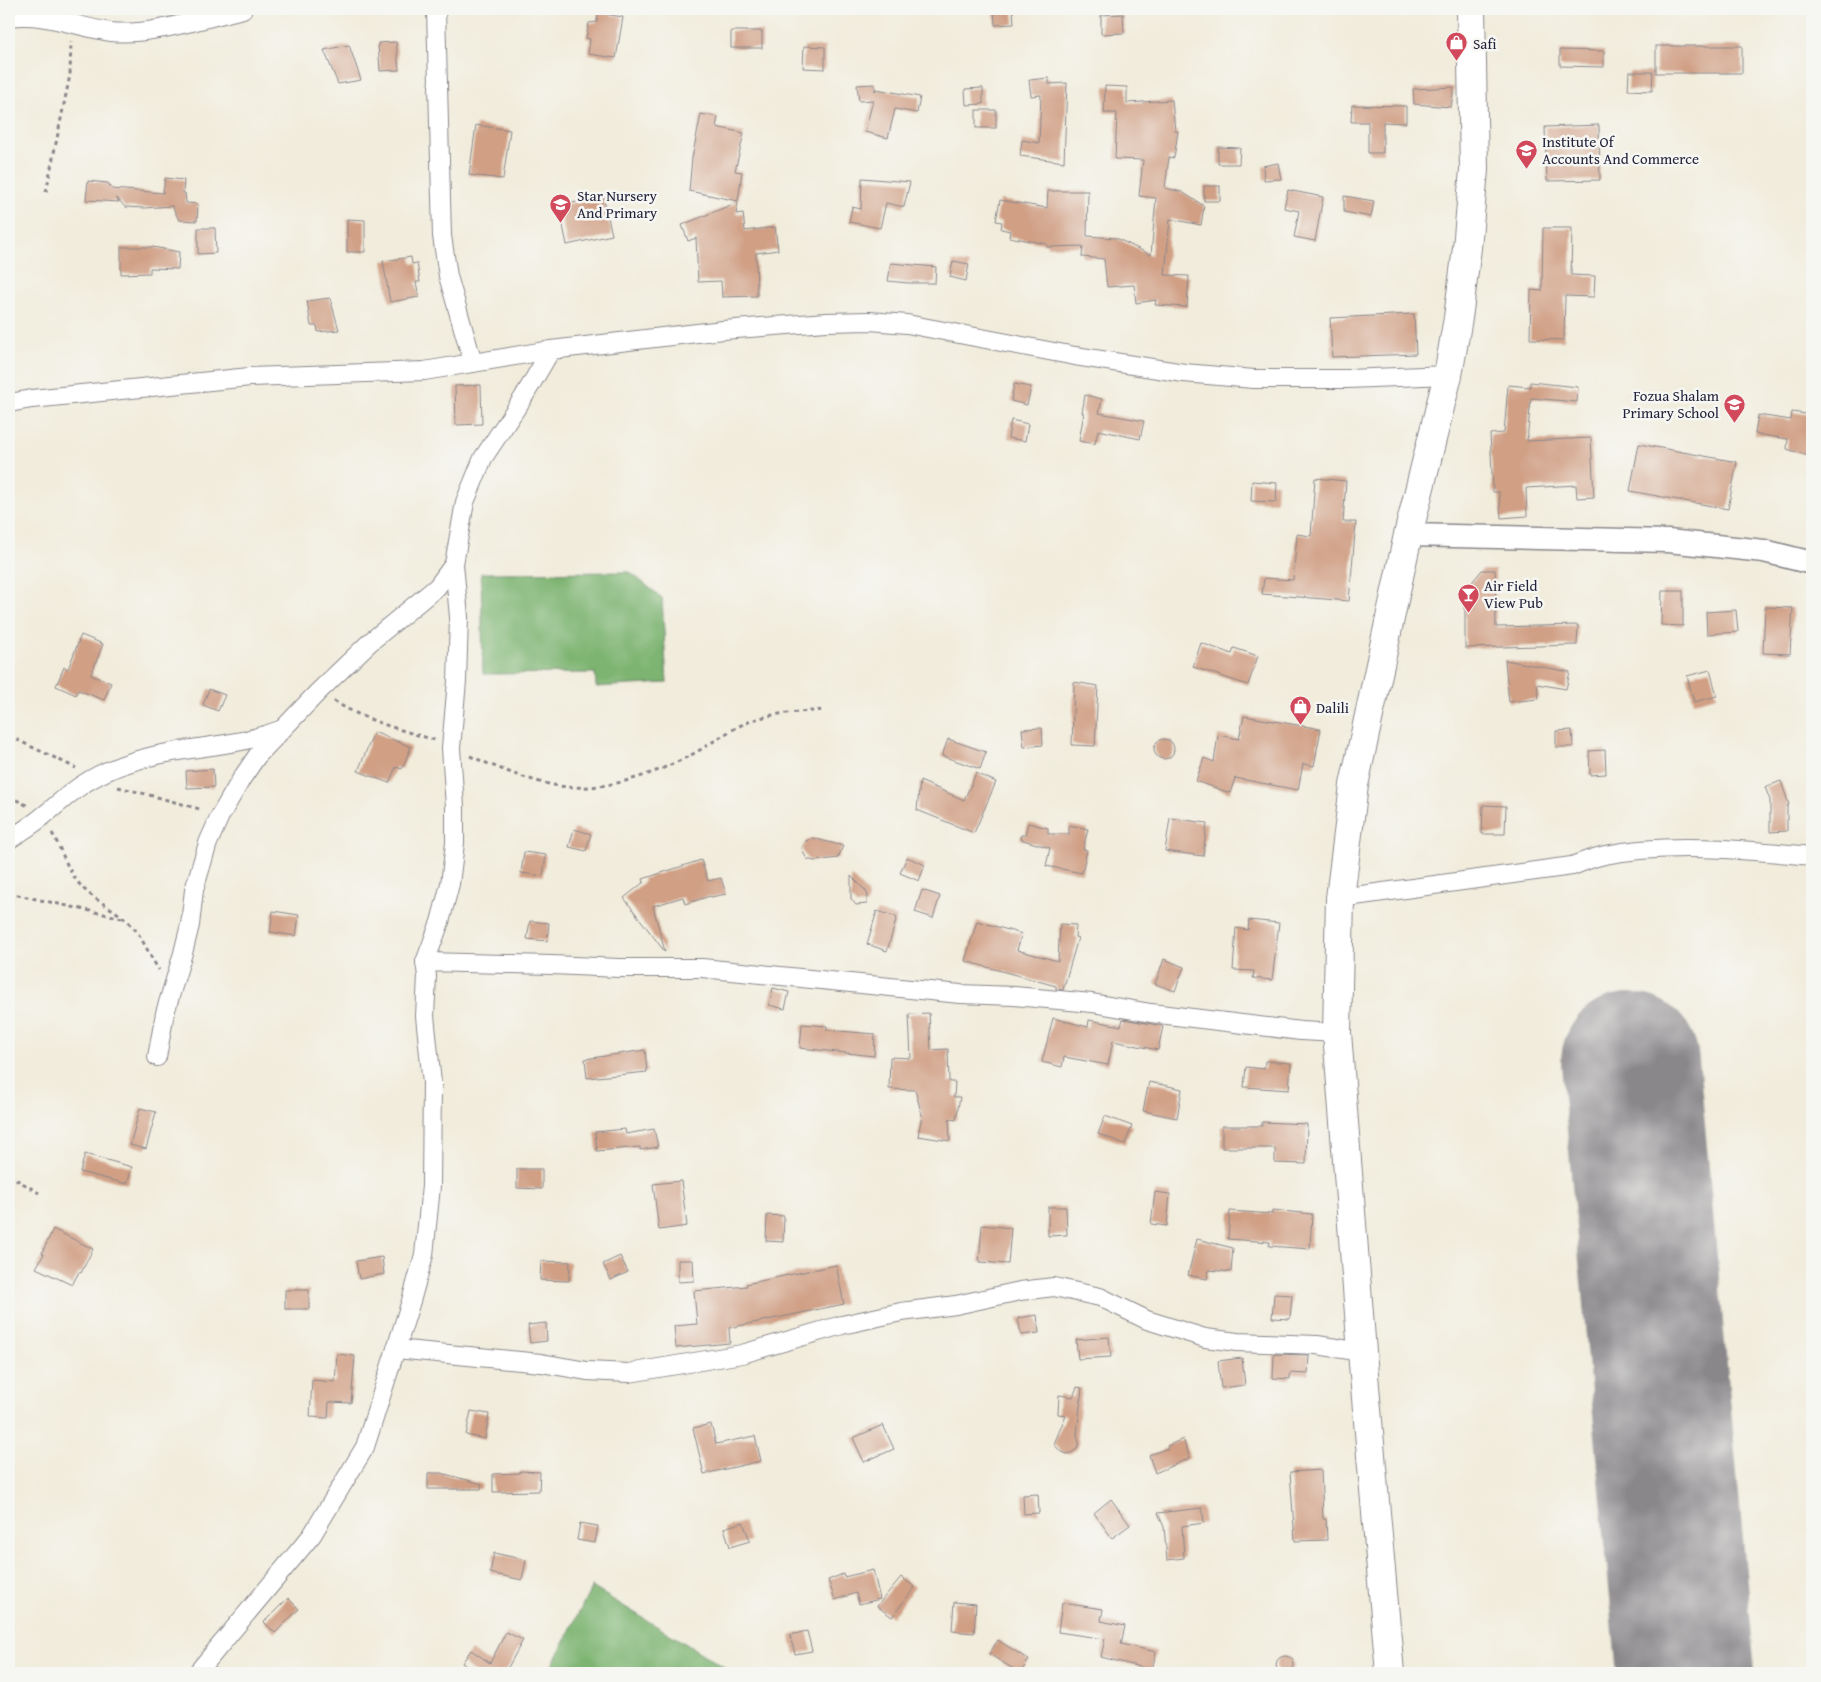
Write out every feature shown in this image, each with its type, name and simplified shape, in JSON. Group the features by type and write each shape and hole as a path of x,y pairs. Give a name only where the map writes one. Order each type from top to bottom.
{"main road":[{"path":"1390,1673 1337,1033 1340,898 1354,785 1408,535 1448,375 1467,248 1474,170 1471,9"}],"street":[{"path":"9,17 34,15 111,32 143,31 243,9"},
{"path":"436,9 442,236 448,276 473,363"},
{"path":"9,403 32,399 250,377 424,371 551,350 723,330 826,322 870,321 907,324 1075,356 1184,373 1263,379 1347,379 1448,375"},
{"path":"197,1673 312,1535 365,1447 424,1256 431,1186 432,1083 425,1016 427,976 425,962 440,922 450,884 455,843 455,807 451,748 457,681 459,617 454,564 465,502 484,458 523,398 551,350"},
{"path":"1408,535 1668,541 1764,551 1812,563"},
{"path":"157,1057 165,1013 190,925 194,890 208,843 220,816 242,778 257,756 318,692 369,643 437,587 454,564"},
{"path":"9,840 42,818 80,787 94,778 124,765 152,756 237,742 281,730"},
{"path":"1340,898 1572,866 1604,855 1647,849 1689,849 1812,856"},
{"path":"425,962 619,968 702,968 960,994 1014,996 1092,1003 1150,1013 1301,1031 1337,1033"},
{"path":"396,1349 541,1363 587,1371 629,1373 742,1354 842,1325 901,1312 956,1305 1020,1290 1054,1287 1100,1297 1146,1320 1205,1338 1237,1342 1317,1345 1362,1352"}],"path":[{"path":"46,192 70,75 72,23"},
{"path":"318,692 344,708 396,729 441,742 501,769 550,785 574,787 604,786 633,778 679,761 705,747 726,732 764,717 825,710"},
{"path":"9,796 26,805 42,818 58,842 76,881 92,897 125,918 138,932 159,970 170,996"},
{"path":"9,893 125,918"},
{"path":"9,1175 39,1193"}],"green space":[{"path":"630,572 662,598 667,683 596,687 595,673 483,674 481,573"},
{"path":"592,1587 734,1673 548,1673"}],"building":[{"path":"994,9 1013,9 1014,24 995,25"},
{"path":"598,13 623,17 616,58 588,54 590,39 586,38 589,23 597,22"},
{"path":"1123,14 1124,33 1101,34 1101,15"},
{"path":"731,31 762,31 762,48 731,48"},
{"path":"396,42 399,70 380,71 378,43"},
{"path":"349,45 361,80 338,84 324,50"},
{"path":"804,46 825,47 825,69 803,68"},
{"path":"1656,46 1742,46 1742,73 1656,73"},
{"path":"1560,50 1604,51 1604,67 1560,66"},
{"path":"1629,72 1653,72 1652,91 1628,90"},
{"path":"1049,78 1049,84 1067,83 1064,162 1020,156 1022,140 1039,143 1041,95 1031,96 1029,80"},
{"path":"875,84 875,91 876,89 920,97 917,113 895,109 888,138 865,132 873,100 859,101 857,85"},
{"path":"1105,86 1127,87 1127,103 1172,100 1175,131 1178,131 1174,158 1169,157 1165,188 1182,192 1204,206 1201,225 1170,219 1165,275 1189,276 1187,307 1155,305 1156,300 1136,303 1134,285 1107,287 1104,259 1082,257 1083,246 1047,247 1047,244 1009,237 1010,231 1001,229 1002,222 996,221 1000,200 1047,208 1048,191 1088,191 1087,236 1116,238 1151,255 1156,198 1139,196 1143,160 1115,159 1117,113 1104,113"},
{"path":"1454,87 1451,107 1414,104 1413,89"},
{"path":"983,88 983,104 966,105 965,89"},
{"path":"1352,105 1406,106 1406,123 1383,122 1383,153 1368,153 1368,122 1351,122"},
{"path":"976,110 996,110 996,128 976,128"},
{"path":"701,114 718,117 716,127 744,133 735,171 742,172 738,201 689,191 692,158"},
{"path":"476,125 510,130 503,179 469,175"},
{"path":"1599,125 1600,180 1547,181 1545,127"},
{"path":"1218,147 1240,148 1239,164 1218,164"},
{"path":"1278,163 1281,179 1264,180 1263,166"},
{"path":"165,178 184,180 183,193 185,193 186,203 198,204 197,221 179,220 172,206 125,207 116,197 119,202 86,200 88,181 108,183 112,189 163,193"},
{"path":"862,178 910,182 904,207 886,203 880,228 849,222 852,207 861,209"},
{"path":"1204,186 1220,186 1220,201 1204,201"},
{"path":"1288,190 1323,197 1315,241 1294,237 1299,211 1284,208"},
{"path":"603,196 612,235 567,245 559,206"},
{"path":"1344,196 1374,201 1371,217 1344,212"},
{"path":"738,202 736,214 743,213 745,231 775,227 778,250 756,253 757,296 722,297 721,281 698,282 696,238 688,241 682,225"},
{"path":"347,219 365,220 365,252 347,252"},
{"path":"198,228 215,228 216,253 198,254"},
{"path":"1543,228 1572,228 1571,275 1595,276 1594,297 1565,296 1564,340 1530,339 1531,290 1542,291"},
{"path":"121,247 153,247 179,252 178,269 150,268 150,273 121,274"},
{"path":"411,257 412,264 417,263 420,282 416,282 419,297 390,302 383,261"},
{"path":"953,261 969,264 966,281 950,277"},
{"path":"891,263 936,267 935,283 888,281"},
{"path":"330,298 339,330 318,332 317,326 311,326 307,301"},
{"path":"1414,314 1416,354 1332,357 1330,318"},
{"path":"1530,382 1578,387 1577,402 1531,398 1527,441 1591,438 1594,497 1577,498 1576,485 1526,488 1527,516 1501,518 1499,492 1493,492 1490,434 1504,433 1508,385 1530,387"},
{"path":"1014,384 1031,387 1027,405 1011,401"},
{"path":"481,385 482,424 456,425 455,386"},
{"path":"1085,395 1102,399 1099,413 1144,421 1140,439 1098,430 1095,444 1079,441"},
{"path":"1792,412 1812,415 1812,457 1787,449 1788,439 1755,434 1758,415 1791,420"},
{"path":"1011,420 1028,424 1025,441 1008,438"},
{"path":"1639,444 1737,462 1728,509 1630,491"},
{"path":"1315,478 1346,481 1343,522 1356,522 1349,601 1262,594 1264,578 1293,580 1297,534 1311,536"},
{"path":"1252,481 1277,483 1276,502 1251,501"},
{"path":"1482,570 1495,570 1496,627 1578,625 1577,645 1465,648 1465,591"},
{"path":"1662,591 1683,591 1683,626 1661,625"},
{"path":"1765,607 1793,608 1790,654 1763,653"},
{"path":"1736,610 1738,632 1707,634 1706,612"},
{"path":"81,635 103,644 91,675 111,683 104,700 78,690 76,695 56,686 64,667 68,669"},
{"path":"1201,643 1232,654 1234,648 1258,656 1248,685 1193,667"},
{"path":"1505,660 1570,672 1566,689 1537,684 1539,699 1509,702"},
{"path":"1710,670 1717,696 1694,702 1687,676"},
{"path":"1074,682 1098,686 1095,746 1072,745"},
{"path":"209,689 225,695 218,711 203,705"},
{"path":"1244,716 1321,729 1314,766 1303,764 1298,790 1235,778 1230,793 1196,781 1204,758 1214,762 1218,735 1239,739"},
{"path":"1042,728 1043,745 1024,747 1022,729"},
{"path":"1572,730 1573,747 1556,747 1556,731"},
{"path":"374,732 411,747 402,769 396,767 389,783 358,771"},
{"path":"948,739 986,752 980,769 942,756"},
{"path":"1164,739 1171,742 1174,749 1171,756 1164,759 1157,756 1154,749 1157,742"},
{"path":"1605,750 1606,774 1590,775 1589,751"},
{"path":"213,769 214,787 187,788 186,771"},
{"path":"976,773 996,782 974,833 917,810 920,781 964,800"},
{"path":"1781,781 1789,805 1787,806 1787,831 1770,832 1770,800 1765,787"},
{"path":"1483,805 1506,806 1505,834 1482,834"},
{"path":"1170,818 1207,823 1203,856 1165,851"},
{"path":"1028,823 1048,828 1048,834 1069,834 1069,825 1088,829 1083,849 1087,850 1082,873 1046,866 1050,848 1020,839 1021,835 1025,835"},
{"path":"574,829 591,834 586,851 569,847"},
{"path":"813,838 843,846 838,858 814,861 807,859 802,848 806,841"},
{"path":"524,852 546,855 543,876 521,873"},
{"path":"907,857 925,865 919,881 900,873"},
{"path":"701,860 708,881 721,878 726,894 710,896 685,904 683,897 653,906 665,952 624,898 644,882 643,879"},
{"path":"851,876 866,891 868,896 867,904 856,905 851,899"},
{"path":"922,890 940,896 933,918 915,912"},
{"path":"273,911 299,915 296,936 270,932"},
{"path":"877,911 897,917 887,951 867,944"},
{"path":"1249,920 1279,923 1272,980 1253,978 1254,971 1233,970 1236,928 1248,930"},
{"path":"530,921 549,923 547,941 527,939"},
{"path":"977,921 1022,934 1017,950 1058,961 1060,924 1076,925 1075,937 1078,938 1063,990 1056,989 1056,986 965,961"},
{"path":"1164,959 1184,967 1175,991 1155,984"},
{"path":"773,988 789,992 785,1009 769,1005"},
{"path":"929,1013 931,1050 948,1049 949,1082 955,1082 954,1097 960,1097 956,1120 949,1119 950,1141 918,1136 922,1115 915,1090 889,1089 890,1057 911,1058 909,1014"},
{"path":"1053,1018 1088,1027 1089,1020 1121,1026 1123,1019 1163,1026 1158,1050 1113,1041 1108,1065 1064,1057 1062,1067 1042,1062"},
{"path":"802,1024 827,1026 827,1030 875,1034 874,1056 800,1048"},
{"path":"645,1050 647,1072 587,1078 585,1059"},
{"path":"1265,1061 1291,1063 1289,1090 1244,1087 1246,1067 1264,1069"},
{"path":"1149,1082 1182,1089 1177,1118 1143,1111"},
{"path":"140,1108 156,1112 146,1149 130,1145"},
{"path":"1105,1116 1132,1126 1125,1144 1098,1134"},
{"path":"1262,1122 1307,1124 1306,1164 1275,1163 1275,1148 1222,1148 1222,1126 1262,1126"},
{"path":"625,1129 626,1134 654,1129 658,1147 640,1150 640,1147 597,1151 595,1132"},
{"path":"85,1154 132,1167 127,1184 80,1172"},
{"path":"517,1169 542,1169 542,1189 517,1188"},
{"path":"681,1181 687,1226 659,1230 653,1184"},
{"path":"1155,1192 1170,1194 1167,1226 1151,1224"},
{"path":"1048,1207 1066,1207 1067,1235 1048,1236"},
{"path":"1272,1210 1312,1214 1310,1249 1269,1246 1270,1242 1228,1239 1230,1211 1272,1214"},
{"path":"767,1215 784,1216 783,1242 766,1241"},
{"path":"982,1225 1011,1228 1008,1264 979,1262"},
{"path":"53,1229 93,1249 81,1273 79,1272 72,1285 36,1268 44,1254 42,1253"},
{"path":"1197,1239 1233,1248 1231,1272 1209,1270 1207,1279 1188,1275"},
{"path":"620,1256 628,1272 611,1280 603,1264"},
{"path":"382,1257 384,1274 359,1279 356,1261"},
{"path":"678,1260 693,1260 694,1281 678,1282"},
{"path":"541,1261 570,1262 569,1281 540,1280"},
{"path":"836,1265 844,1304 729,1328 730,1343 676,1348 674,1326 697,1324 694,1291 747,1286 746,1284"},
{"path":"285,1290 309,1290 309,1309 285,1309"},
{"path":"1274,1294 1292,1295 1290,1319 1272,1318"},
{"path":"1037,1315 1039,1333 1021,1335 1018,1318"},
{"path":"546,1323 547,1341 530,1343 528,1325"},
{"path":"1109,1337 1111,1357 1078,1359 1076,1340"},
{"path":"337,1354 355,1356 351,1403 329,1402 328,1418 310,1417 312,1380 335,1382"},
{"path":"1274,1354 1309,1355 1308,1374 1290,1373 1290,1379 1273,1378"},
{"path":"1242,1358 1245,1385 1221,1388 1218,1361"},
{"path":"1077,1387 1082,1388 1077,1435 1079,1443 1077,1449 1067,1454 1060,1451 1054,1444 1066,1415 1058,1414 1059,1395 1073,1397"},
{"path":"471,1411 489,1414 485,1439 466,1435"},
{"path":"711,1424 716,1444 755,1436 761,1461 704,1474 693,1428"},
{"path":"883,1425 894,1449 864,1462 853,1438"},
{"path":"1183,1439 1190,1458 1155,1473 1149,1455 1168,1448 1167,1446"},
{"path":"1321,1470 1323,1519 1326,1519 1327,1540 1295,1541 1290,1472"},
{"path":"520,1471 540,1472 539,1491 493,1492 493,1474 520,1473"},
{"path":"428,1473 441,1473 482,1484 481,1489 428,1489"},
{"path":"1038,1494 1039,1513 1024,1514 1023,1495"},
{"path":"1111,1499 1130,1525 1112,1538 1094,1513"},
{"path":"1202,1508 1204,1523 1182,1526 1184,1558 1167,1560 1164,1527 1158,1513"},
{"path":"743,1522 750,1541 730,1547 724,1528"},
{"path":"580,1523 598,1526 595,1543 577,1540"},
{"path":"494,1553 526,1560 522,1580 490,1573"},
{"path":"873,1570 880,1599 859,1604 856,1593 835,1600 828,1580 843,1574 844,1577"},
{"path":"901,1577 915,1587 892,1617 877,1606"},
{"path":"288,1598 299,1609 275,1633 264,1622"},
{"path":"954,1602 976,1604 974,1633 952,1631"},
{"path":"1062,1603 1103,1609 1101,1621 1125,1626 1121,1644 1156,1652 1152,1670 1101,1657 1105,1639 1058,1632"},
{"path":"807,1631 812,1651 795,1654 790,1635"},
{"path":"506,1632 523,1640 505,1673 476,1673 462,1663 471,1650 490,1663"},
{"path":"998,1640 1029,1660 1020,1673 989,1654"},
{"path":"1285,1656 1291,1659 1294,1665 1291,1671 1285,1674 1279,1671 1276,1665 1279,1659"}],"runway":[{"path":"1630,1062 1686,1673"}],"place":[{"name":"Safi","path":"1457,62"},
{"name":"Institute Of Accounts And Commerce","path":"1526,169"},
{"name":"Star Nursery And Primary","path":"561,223"},
{"name":"Fozua Shalam Primary School","path":"1735,423"},
{"name":"Air Field View Pub","path":"1468,613"},
{"name":"Dalili","path":"1300,726"}]}
